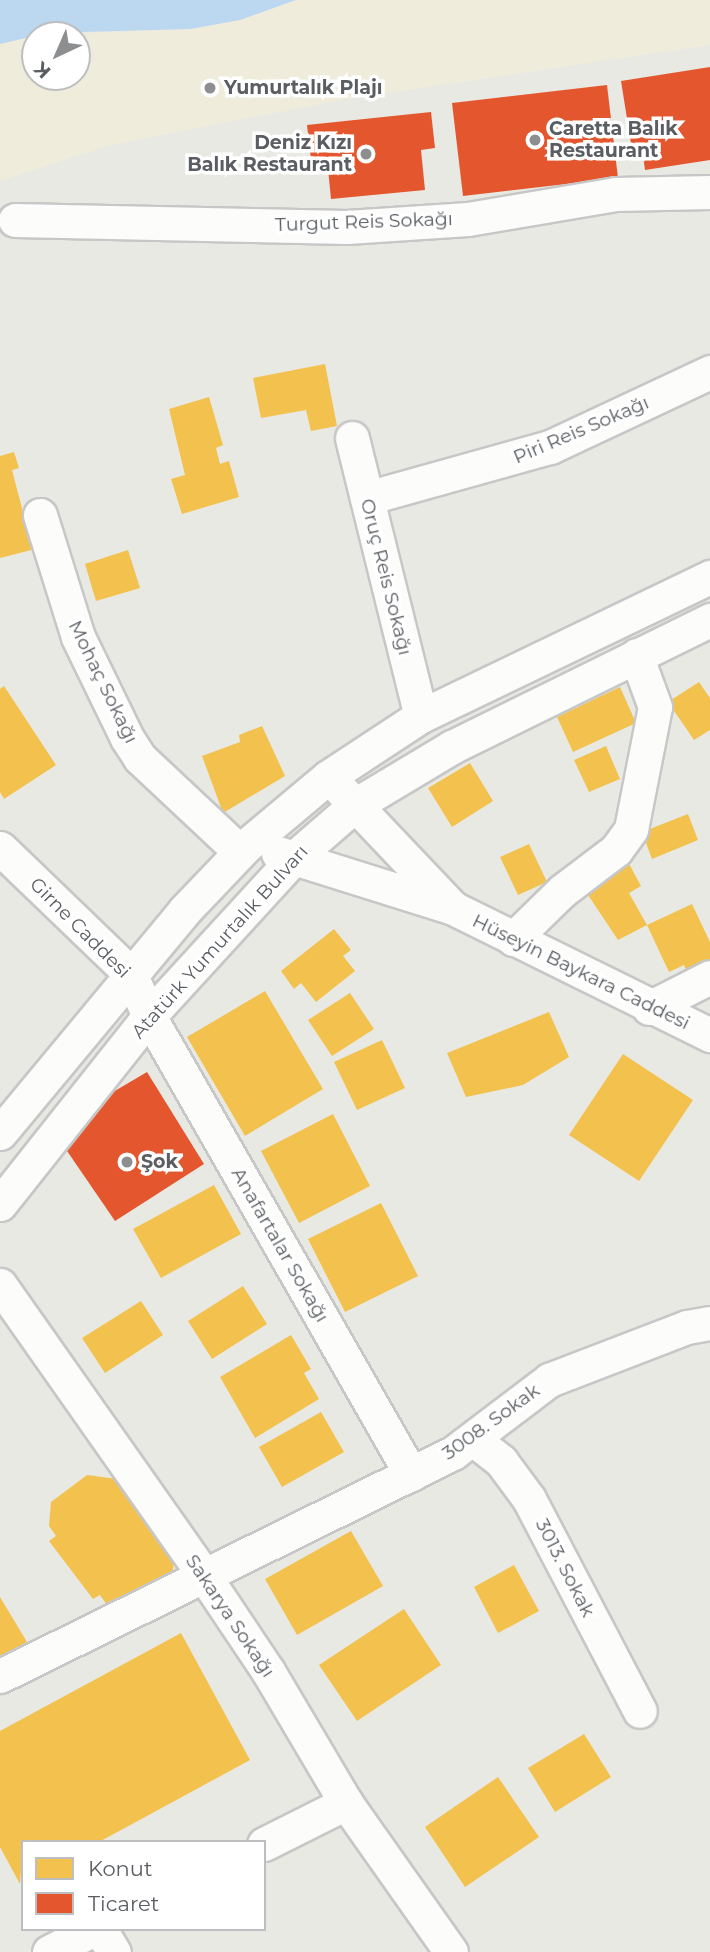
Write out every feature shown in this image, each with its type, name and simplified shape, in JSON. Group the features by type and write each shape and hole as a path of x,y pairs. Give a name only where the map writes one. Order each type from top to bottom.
{"street":[{"name":"Turgut Reis Sokağı","path":"15,220 347,227 468,219 616,194 710,192"},
{"name":"Piri Reis Sokağı","path":"367,498 550,447 710,372"},
{"name":"Oruç Reis Sokağı","path":"352,438 421,716"},
{"name":"Mohaç Sokağı","path":"40,514 78,638 127,738 141,758 243,849"},
{"path":"0,1133 130,973 243,849 328,777 421,716 710,577"},
{"name":"Atatürk Yumurtalık Bulvarı","path":"0,1204 149,1016 294,858 355,805 452,747 636,654 710,620"},
{"path":"513,939 562,891 616,850 631,829 654,707 636,654"},
{"name":"Hüseyin Baykara Caddesi","path":"328,777 453,908"},
{"name":"Girne Caddesi","path":"0,848 130,973 149,1016"},
{"name":"Hüseyin Baykara Caddesi","path":"243,849 294,858 453,908 649,1008 710,1035"},
{"path":"649,1008 710,977"},
{"name":"Anafartalar Sokağı","path":"149,1016 411,1474"},
{"name":"Sakarya Sokağı","path":"0,1285 205,1577 268,1671 346,1803 450,1952"},
{"name":"3008. Sokak","path":"0,1676 411,1474 473,1439 549,1380 687,1327 710,1323"},
{"name":"3013. Sokak","path":"473,1439 501,1461 529,1499 640,1711"},
{"path":"266,1843 346,1803"},
{"path":"49,1952 90,1931"},
{"path":"101,1931 114,1952"}],"sand":[{"name":"Yumurtalık Plajı","path":"296,0 710,0 710,45 346,99 111,145 0,181 0,44 21,39 21,91 91,91 91,33 190,29 240,20"}],"water":[{"path":"0,0 296,0 240,20 190,29 91,32 91,21 21,21 21,39 0,44"}],"building: Konut":[{"path":"325,364 337,426 311,431 306,410 261,418 253,378"},
{"path":"209,397 223,445 216,448 220,464 229,461 239,497 182,514 171,479 185,475 169,409"},
{"path":"14,452 19,468 12,470 23,512 29,511 39,548 0,558 0,456"},
{"path":"128,550 140,588 96,601 85,564"},
{"path":"699,682 710,698 710,730 694,740 668,702"},
{"path":"4,686 56,765 4,799 0,792 0,689"},
{"path":"620,687 636,723 573,752 557,717"},
{"path":"262,726 285,776 223,813 202,756 240,742 239,735"},
{"path":"606,746 620,779 589,792 574,760"},
{"path":"470,763 493,801 452,827 428,788"},
{"path":"688,814 698,840 652,859 642,832"},
{"path":"529,844 547,882 518,895 500,857"},
{"path":"626,858 641,886 629,893 647,925 618,940 580,883"},
{"path":"692,904 710,942 710,967 689,976 684,965 669,972 647,925"},
{"path":"334,929 351,950 343,956 355,971 316,1002 301,983 294,989 281,971"},
{"path":"265,991 323,1089 245,1136 187,1037"},
{"path":"350,993 374,1029 332,1056 308,1020"},
{"path":"549,1012 569,1057 523,1085 466,1097 447,1053"},
{"path":"382,1040 405,1088 357,1110 334,1062"},
{"path":"623,1054 693,1100 639,1181 569,1135"},
{"path":"333,1114 370,1186 299,1223 261,1151"},
{"path":"214,1185 241,1234 161,1278 133,1229"},
{"path":"381,1203 418,1276 345,1312 308,1239"},
{"path":"243,1286 267,1324 212,1359 188,1321"},
{"path":"141,1301 163,1335 105,1373 82,1338"},
{"path":"291,1335 311,1369 304,1373 319,1399 255,1438 220,1377"},
{"path":"321,1412 344,1452 282,1487 259,1447"},
{"path":"87,1475 117,1479 175,1558 171,1579 110,1609 100,1595 93,1599 49,1541 56,1536 49,1526 51,1502"},
{"path":"351,1531 383,1586 297,1635 265,1579"},
{"path":"514,1565 539,1611 498,1633 474,1587"},
{"path":"0,1597 27,1642 0,1658"},
{"path":"404,1609 441,1665 357,1721 319,1665"},
{"path":"181,1633 250,1760 103,1840 21,1840 20,1884 0,1847 0,1731"},
{"path":"584,1734 611,1777 555,1812 528,1768"},
{"path":"498,1777 539,1837 465,1887 425,1827"}],"building: Ticaret":[{"path":"710,67 710,160 645,170 642,149 632,150 621,81"},
{"name":"Caretta Balık Restaurant","path":"607,85 618,178 463,196 452,103"},
{"name":"Deniz Kızı Balık Restaurant","path":"431,112 435,148 421,150 425,190 331,199 327,159 311,160 307,125"},
{"path":"147,1072 204,1164 115,1221 65,1148 96,1102"}],"place":[{"name":"Yumurtalık Plajı","path":"210,88"},
{"name":"Caretta Balık Restaurant","path":"535,140"},
{"name":"Deniz Kızı Balık Restaurant","path":"366,154"},
{"name":"Şok","path":"127,1162"}]}
